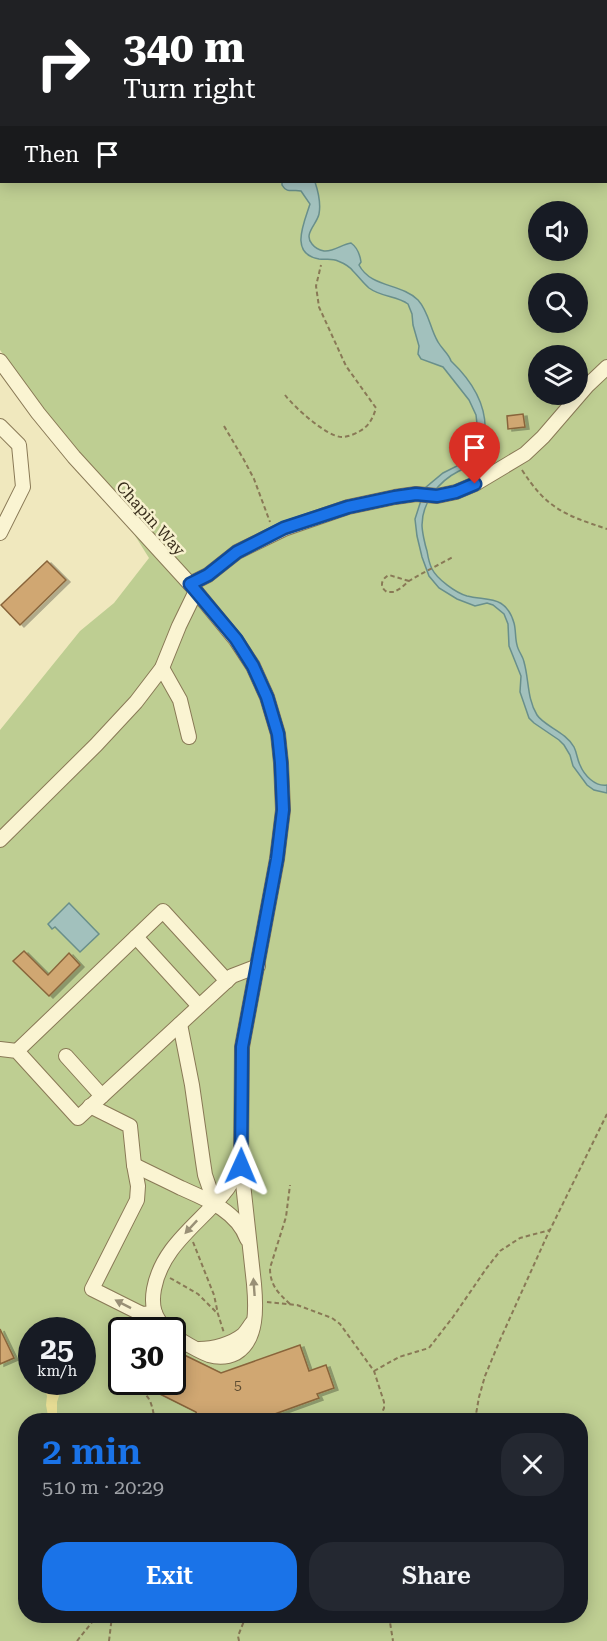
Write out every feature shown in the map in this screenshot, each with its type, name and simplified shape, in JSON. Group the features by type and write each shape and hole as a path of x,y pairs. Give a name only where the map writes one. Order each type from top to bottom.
{"street":[{"name":"Chapin Way","path":"0,361 74,457 236,639 253,666 267,697 278,734 283,810 277,859 242,1047 241,1166 255,1302 253,1323 248,1342 232,1355 223,1357 210,1355 186,1343"},
{"path":"3,835 96,745 136,702 162,668 193,588 237,552 284,528 348,507 416,494 437,496 456,492 475,484 525,454 607,367"},
{"path":"0,426 19,445 23,487 0,533"},
{"path":"162,668 180,700 189,737"},
{"path":"17,1051 163,911 227,981"},
{"path":"136,937 199,1006"},
{"path":"0,1049 17,1051 78,1118 232,976 258,966"},
{"path":"180,1024 192,1085 202,1162 215,1204"},
{"path":"66,1056 102,1096"},
{"path":"90,1106 130,1126 138,1186 137,1200 92,1289 142,1314 155,1313"},
{"path":"134,1165 215,1204 236,1221 245,1232 250,1249"},
{"path":"156,1317 153,1298 158,1273 168,1254 226,1191 241,1166"},
{"path":"197,1349 228,1343 244,1335 253,1323"}],"path":[{"path":"285,395 302,414 340,437 349,436 365,427 375,413 376,408 346,366 319,307 316,286 321,265"},
{"path":"224,426 254,479 274,534"},
{"path":"516,460 533,487 558,510 607,529"},
{"path":"409,581 389,575 381,585 384,590 390,592 402,588 409,581 453,557"},
{"path":"476,1413 485,1376 550,1230 607,1114"},
{"path":"290,1185 286,1217 270,1268 270,1276 276,1290 290,1304"},
{"path":"374,1371 399,1358 429,1348 500,1251 520,1238 550,1230"},
{"path":"186,1232 194,1243 214,1295 228,1343"},
{"path":"158,1273 191,1289 218,1314"},
{"path":"255,1302 290,1304 332,1318 340,1324 374,1371 384,1402 382,1413"},
{"path":"146,1395 153,1413"},
{"path":"77,1641 91,1623"},
{"path":"109,1641 111,1623"},
{"path":"239,1641 238,1636 243,1623"},
{"path":"390,1623 393,1641"}],"green space":[{"path":"0,183 607,183 607,1641 0,1641 0,730 80,631 114,603 149,558 94,470 33,396 0,350"}],"sand":[{"path":"47,1395 59,1395 57,1413 47,1413"}],"water":[{"path":"282,183 315,183 320,210 309,237 314,247 328,251 351,243 358,252 361,262 359,265 371,278 418,300 425,310 438,342 476,393 485,422 483,444 474,462 445,480 428,500 422,528 430,564 438,577 458,592 501,603 511,614 516,640 526,669 530,696 537,715 570,742 584,773 590,780 607,785 607,793 594,790 587,785 573,766 564,745 529,718 520,692 521,676 509,646 508,624 504,614 493,605 487,603 475,606 439,588 429,576 422,557 415,519 425,488 443,473 463,463 478,433 476,415 469,400 443,367 421,359 408,304 374,291 342,263 319,259 304,251 301,244 302,228 310,204 301,191 290,191"},
{"path":"69,903 99,934 80,952 55,927 52,929 48,924"}],"building":[{"path":"523,414 525,427 508,429 507,416"},
{"path":"47,561 66,580 20,625 1,605"},
{"path":"24,951 48,975 69,953 80,965 49,996 13,961"},
{"path":"0,1329 14,1358 0,1364"},
{"path":"300,1345 309,1371 326,1365 334,1388 317,1394 319,1398 278,1413 196,1413 162,1395 186,1395 186,1356 221,1373"}],"route":[{"path":"241,1166 242,1047 277,859 283,810 281,763 278,734 267,697 253,666 236,639 190,584 208,575 237,552 284,528 348,507 416,494 437,496 456,492 475,484"}]}
